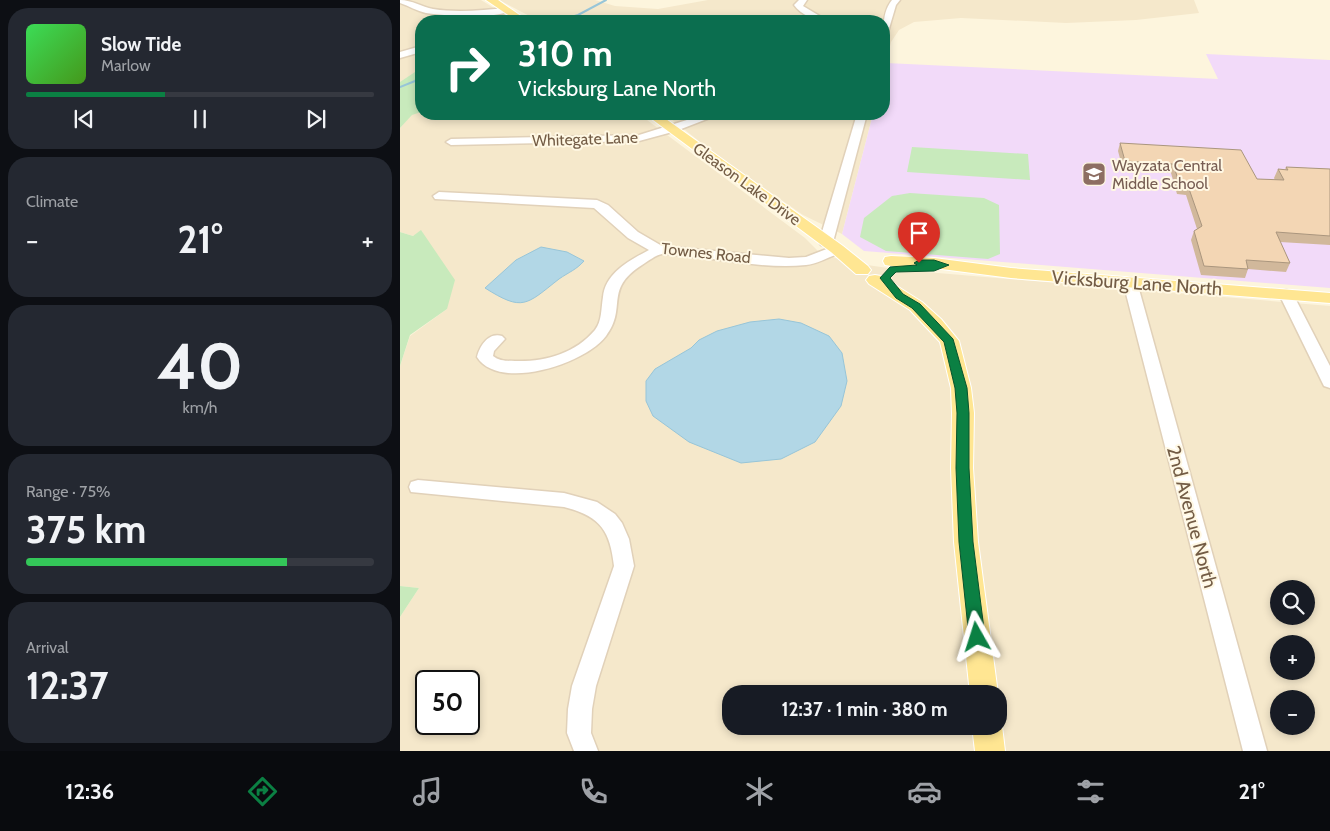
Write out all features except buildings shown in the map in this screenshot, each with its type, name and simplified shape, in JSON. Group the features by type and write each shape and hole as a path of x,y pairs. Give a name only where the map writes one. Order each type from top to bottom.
{"main road":[{"path":"491,0 514,15"},
{"name":"Gleason Lake Drive","path":"659,120 835,248 879,270 899,296 916,306 949,341 961,388 963,413 962,468 966,542 983,685"},
{"name":"Vicksburg Lane North","path":"879,270 934,268 944,265 1011,273 1330,298"},
{"path":"988,735 990,751"}],"street":[{"path":"802,0 798,5 800,8 813,15"},
{"path":"889,15 892,5 896,0"},
{"path":"400,1 420,8 453,15 507,10"},
{"path":"400,55 415,51"},
{"name":"Whitegate Lane","path":"451,142 629,138 648,136 697,120"},
{"path":"835,248 861,120"},
{"name":"Townes Road","path":"438,196 596,204 604,208 641,240 659,250 790,262 808,261 835,248"},
{"path":"497,339 486,349 485,355 487,360 493,365 526,367 544,364 578,352 601,333 607,323 609,297 616,279 633,265 659,250"},
{"name":"2nd Avenue North","path":"1130,282 1254,751"},
{"path":"1286,294 1330,382"},
{"path":"418,487 564,500 597,510 610,521 618,534 623,549 624,566 584,686 580,709 579,733 586,751"}],"shaded area":[{"path":"400,0 481,0 505,15 415,15 415,120 647,120 805,238 818,251 846,262 902,270 1330,306 1330,751 400,751 400,617 419,588 400,586 400,366 410,336 447,309 422,231 413,236 400,232 400,128 411,115 400,112"},
{"path":"499,0 595,0 615,6 658,9 708,0 1194,0 1199,13 1136,20 1066,23 961,18 914,22 899,30 890,46 890,15 528,15"},
{"name":"Wayzata Central Middle School","path":"1206,54 1330,60 1330,288 864,251 842,234 871,120 890,120 890,63 1218,79"},
{"path":"672,120 871,120 842,234 803,215 715,154"}],"green space":[{"path":"415,72 415,114 400,128 400,82"},
{"path":"912,147 1028,154 1030,180 907,172"},
{"path":"910,193 984,198 999,205 1000,254 988,259 886,251 860,237 864,218 892,196"},
{"path":"421,230 455,280 447,309 410,335 400,366 400,232 413,236"},
{"path":"400,586 419,588 400,617"}],"water":[{"path":"541,247 567,252 584,261 539,295 524,302 516,303 498,296 485,288 516,260"},
{"path":"779,319 801,323 829,336 842,353 847,381 841,406 815,442 781,459 741,463 689,442 653,416 646,401 646,381 655,369 691,348 699,340 717,331 750,322"}],"waterway":[{"path":"578,15 606,0"},
{"path":"400,87 415,81"}],"place":[{"name":"Wayzata Central Middle School","path":"1094,174"}],"route":[{"path":"919,263 944,265 934,268 905,267 893,269 885,278 899,296 916,306 949,341 961,388 963,413 962,468 966,504 966,542 977,637"}]}
